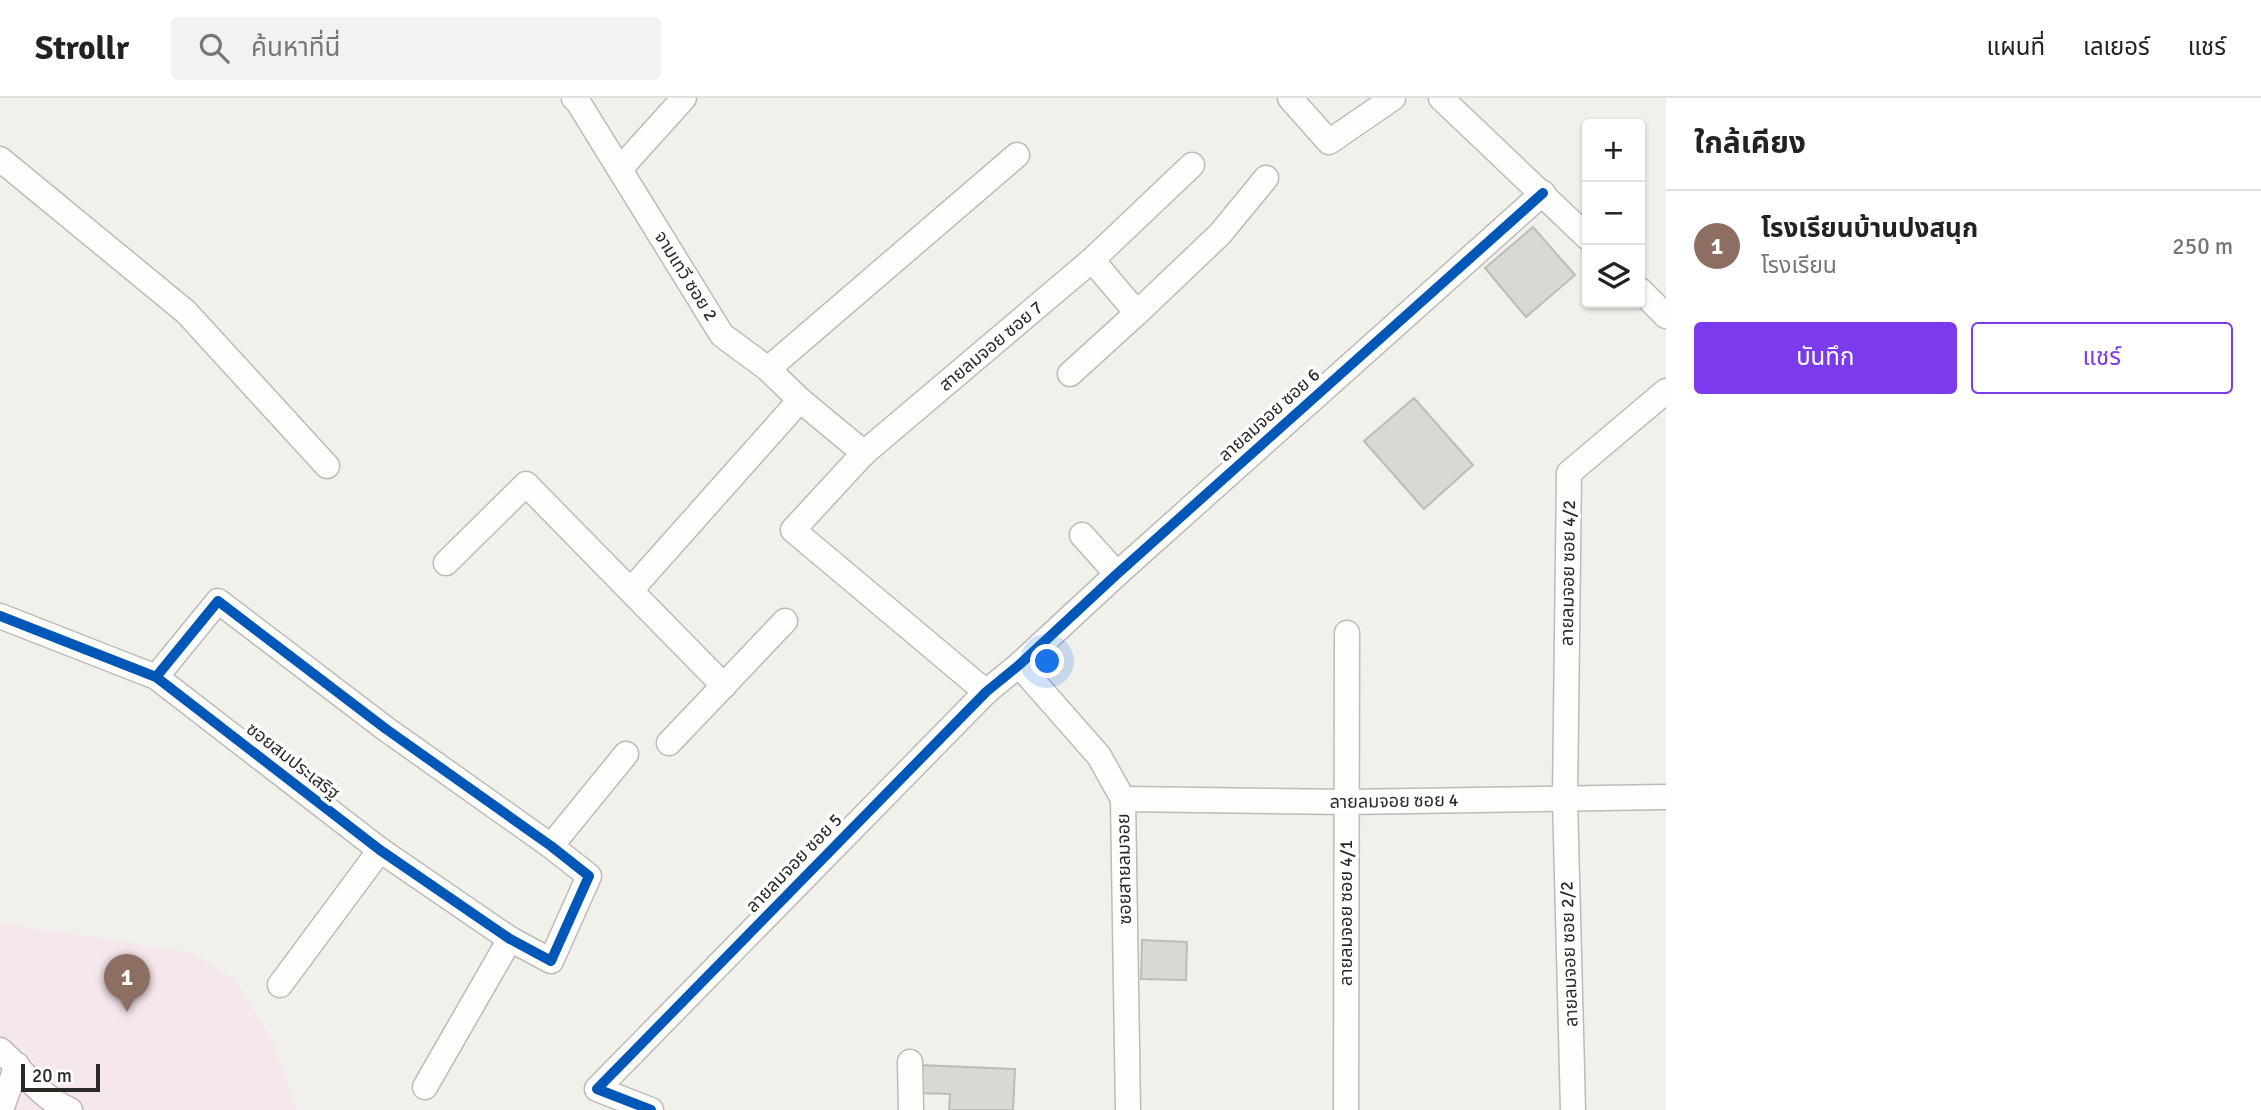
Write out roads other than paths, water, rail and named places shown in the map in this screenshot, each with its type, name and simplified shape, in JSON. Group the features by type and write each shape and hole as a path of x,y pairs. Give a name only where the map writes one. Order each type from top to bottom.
{"street":[{"name":"จามเทวี ซอย 2","path":"573,98 578,102 722,335 768,369 800,400 864,453"},
{"path":"620,169 684,98"},
{"path":"1290,98 1329,142 1393,98"},
{"path":"1441,98 1582,232"},
{"path":"768,369 1017,155"},
{"path":"0,159 186,312 327,466"},
{"name":"สายลมจอย ซอย 7","path":"986,692 793,530 864,453 1092,260 1192,165"},
{"path":"1070,374 1220,234 1266,178"},
{"name":"ลายลมจอย ซอย 6","path":"1019,665 1543,193"},
{"path":"1092,260 1137,313"},
{"path":"1645,295 1666,316"},
{"name":"ลายลมจอย ซอย 4/2","path":"1565,799 1569,473 1666,391"},
{"path":"631,590 800,400"},
{"path":"446,563 526,484 724,686"},
{"path":"1082,535 1117,574"},
{"path":"156,677 218,601 386,729 551,846 626,754"},
{"name":"ซอยสมประเสริฐ","path":"0,616 156,677 380,850 510,939 551,961 589,876 551,846"},
{"path":"670,743 785,621"},
{"name":"ลายลมจอย ซอย 4/1","path":"1346,1110 1348,633"},
{"name":"ลายลมจอย ซอย 5","path":"651,1110 597,1089 986,692 1019,665"},
{"name":"ซอยสายลมจอย","path":"1019,665 1099,756 1123,799 1128,1110"},
{"name":"ลายลมจอย ซอย 4","path":"1123,799 1346,802 1666,797"},
{"name":"ลายลมจอย ซอย 2/2","path":"1565,799 1573,1110"},
{"path":"280,985 380,850"},
{"path":"425,1087 510,939"},
{"path":"1,1110 9,1057"},
{"path":"9,1057 33,1087 56,1104 70,1110"},
{"path":"910,1062 911,1110"}],"place":[{"name":"โรงเรียนบ้านปงสนุก","path":"127,1012"}]}
